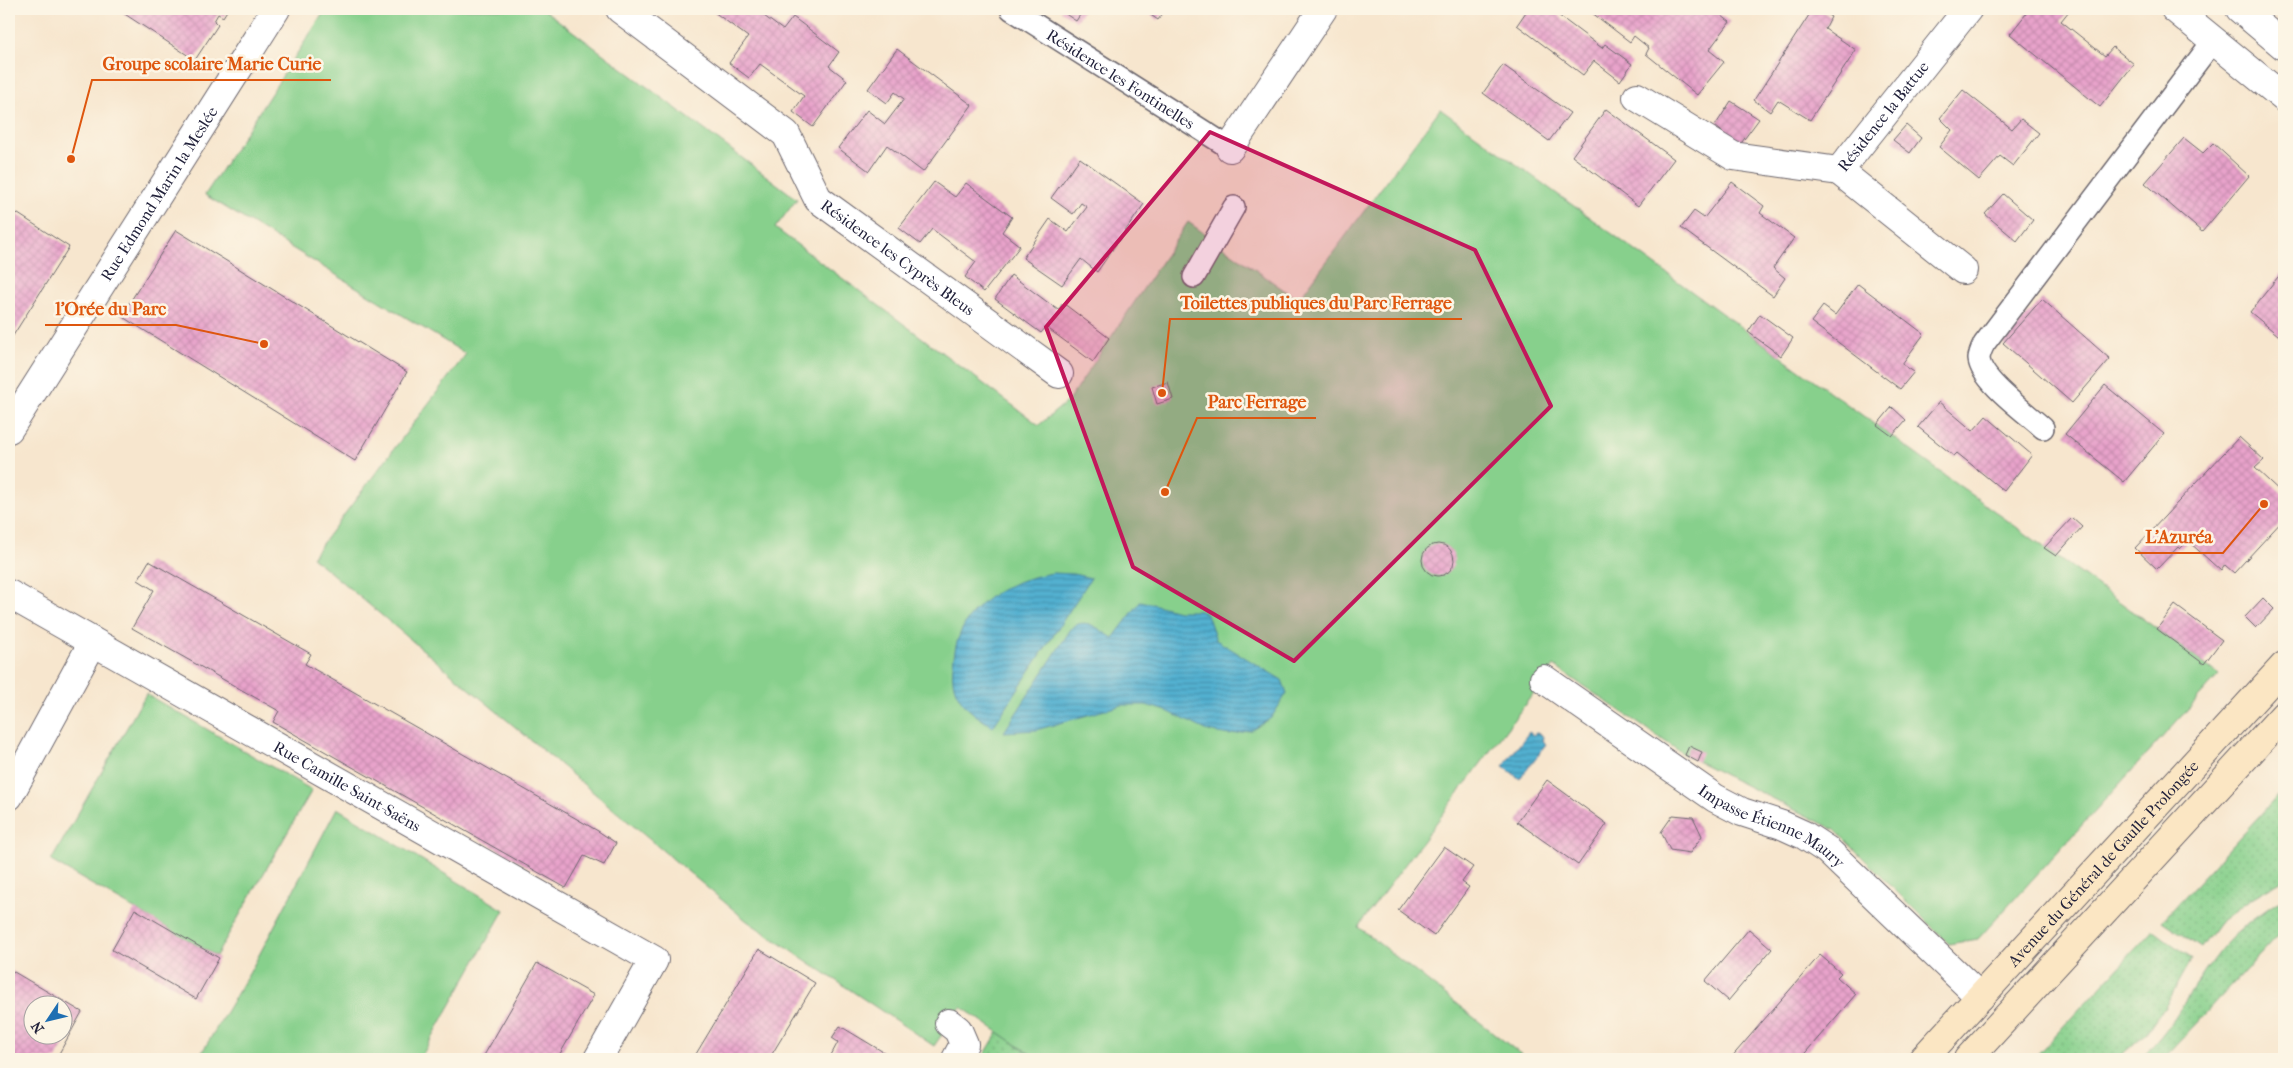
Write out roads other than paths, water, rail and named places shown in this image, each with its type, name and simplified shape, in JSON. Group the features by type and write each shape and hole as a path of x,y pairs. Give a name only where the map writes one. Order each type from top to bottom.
{"street":[{"name":"Rue Edmond Marin la Meslée","path":"9,429 276,9"},
{"name":"Résidence les Cyprès Bleus","path":"620,9 786,134 818,199 1059,374"},
{"path":"1230,148 1324,9"},
{"name":"Résidence la Battue","path":"1963,270 1839,171 1968,9"},
{"path":"2175,9 2284,98"},
{"path":"2240,9 2284,46"},
{"path":"1637,97 1732,156 1839,171"},
{"path":"9,594 93,642 9,796"},
{"name":"Rue Camille Saint-Saëns","path":"93,642 654,960 598,1059"},
{"name":"Avenue du Général de Gaulle Prolongée","path":"1923,1059 2284,666"},
{"name":"Impasse Étienne Maury","path":"1537,675 1715,798 1742,812 1782,825 1804,835 1827,850 1980,997"},
{"name":"Avenue du Général de Gaulle Prolongée","path":"1968,1059 2284,715"},
{"path":"949,1024 958,1030 964,1044 956,1059"}],"lane":[{"name":"Résidence les Fontinelles","path":"1011,9 1230,148"},
{"path":"2043,428 1991,382 1979,359 1984,344 2213,41"},
{"path":"1194,277 1234,207"}],"water":[{"path":"1053,573 1073,574 1091,578 993,727 970,710 956,692 953,672 958,639 965,623 988,598 1019,582"},
{"path":"1141,601 1178,611 1200,611 1207,614 1216,640 1282,680 1287,693 1271,718 1252,730 1229,735 1208,731 1167,711 1146,705 1122,705 1036,730 1004,732 1071,629 1082,623 1092,625 1113,638"},
{"path":"1529,732 1533,735 1536,733 1541,734 1543,737 1542,742 1546,744 1520,779 1503,766"}],"place":[{"name":"Groupe scolaire Marie Curie","path":"71,159"},
{"name":"l'Orée du Parc","path":"264,344"},
{"name":"Toilettes publiques du Parc Ferrage","path":"1162,393"},
{"name":"Parc Ferrage","path":"1165,492"},
{"name":"L'Azuréa","path":"2264,504"}]}
